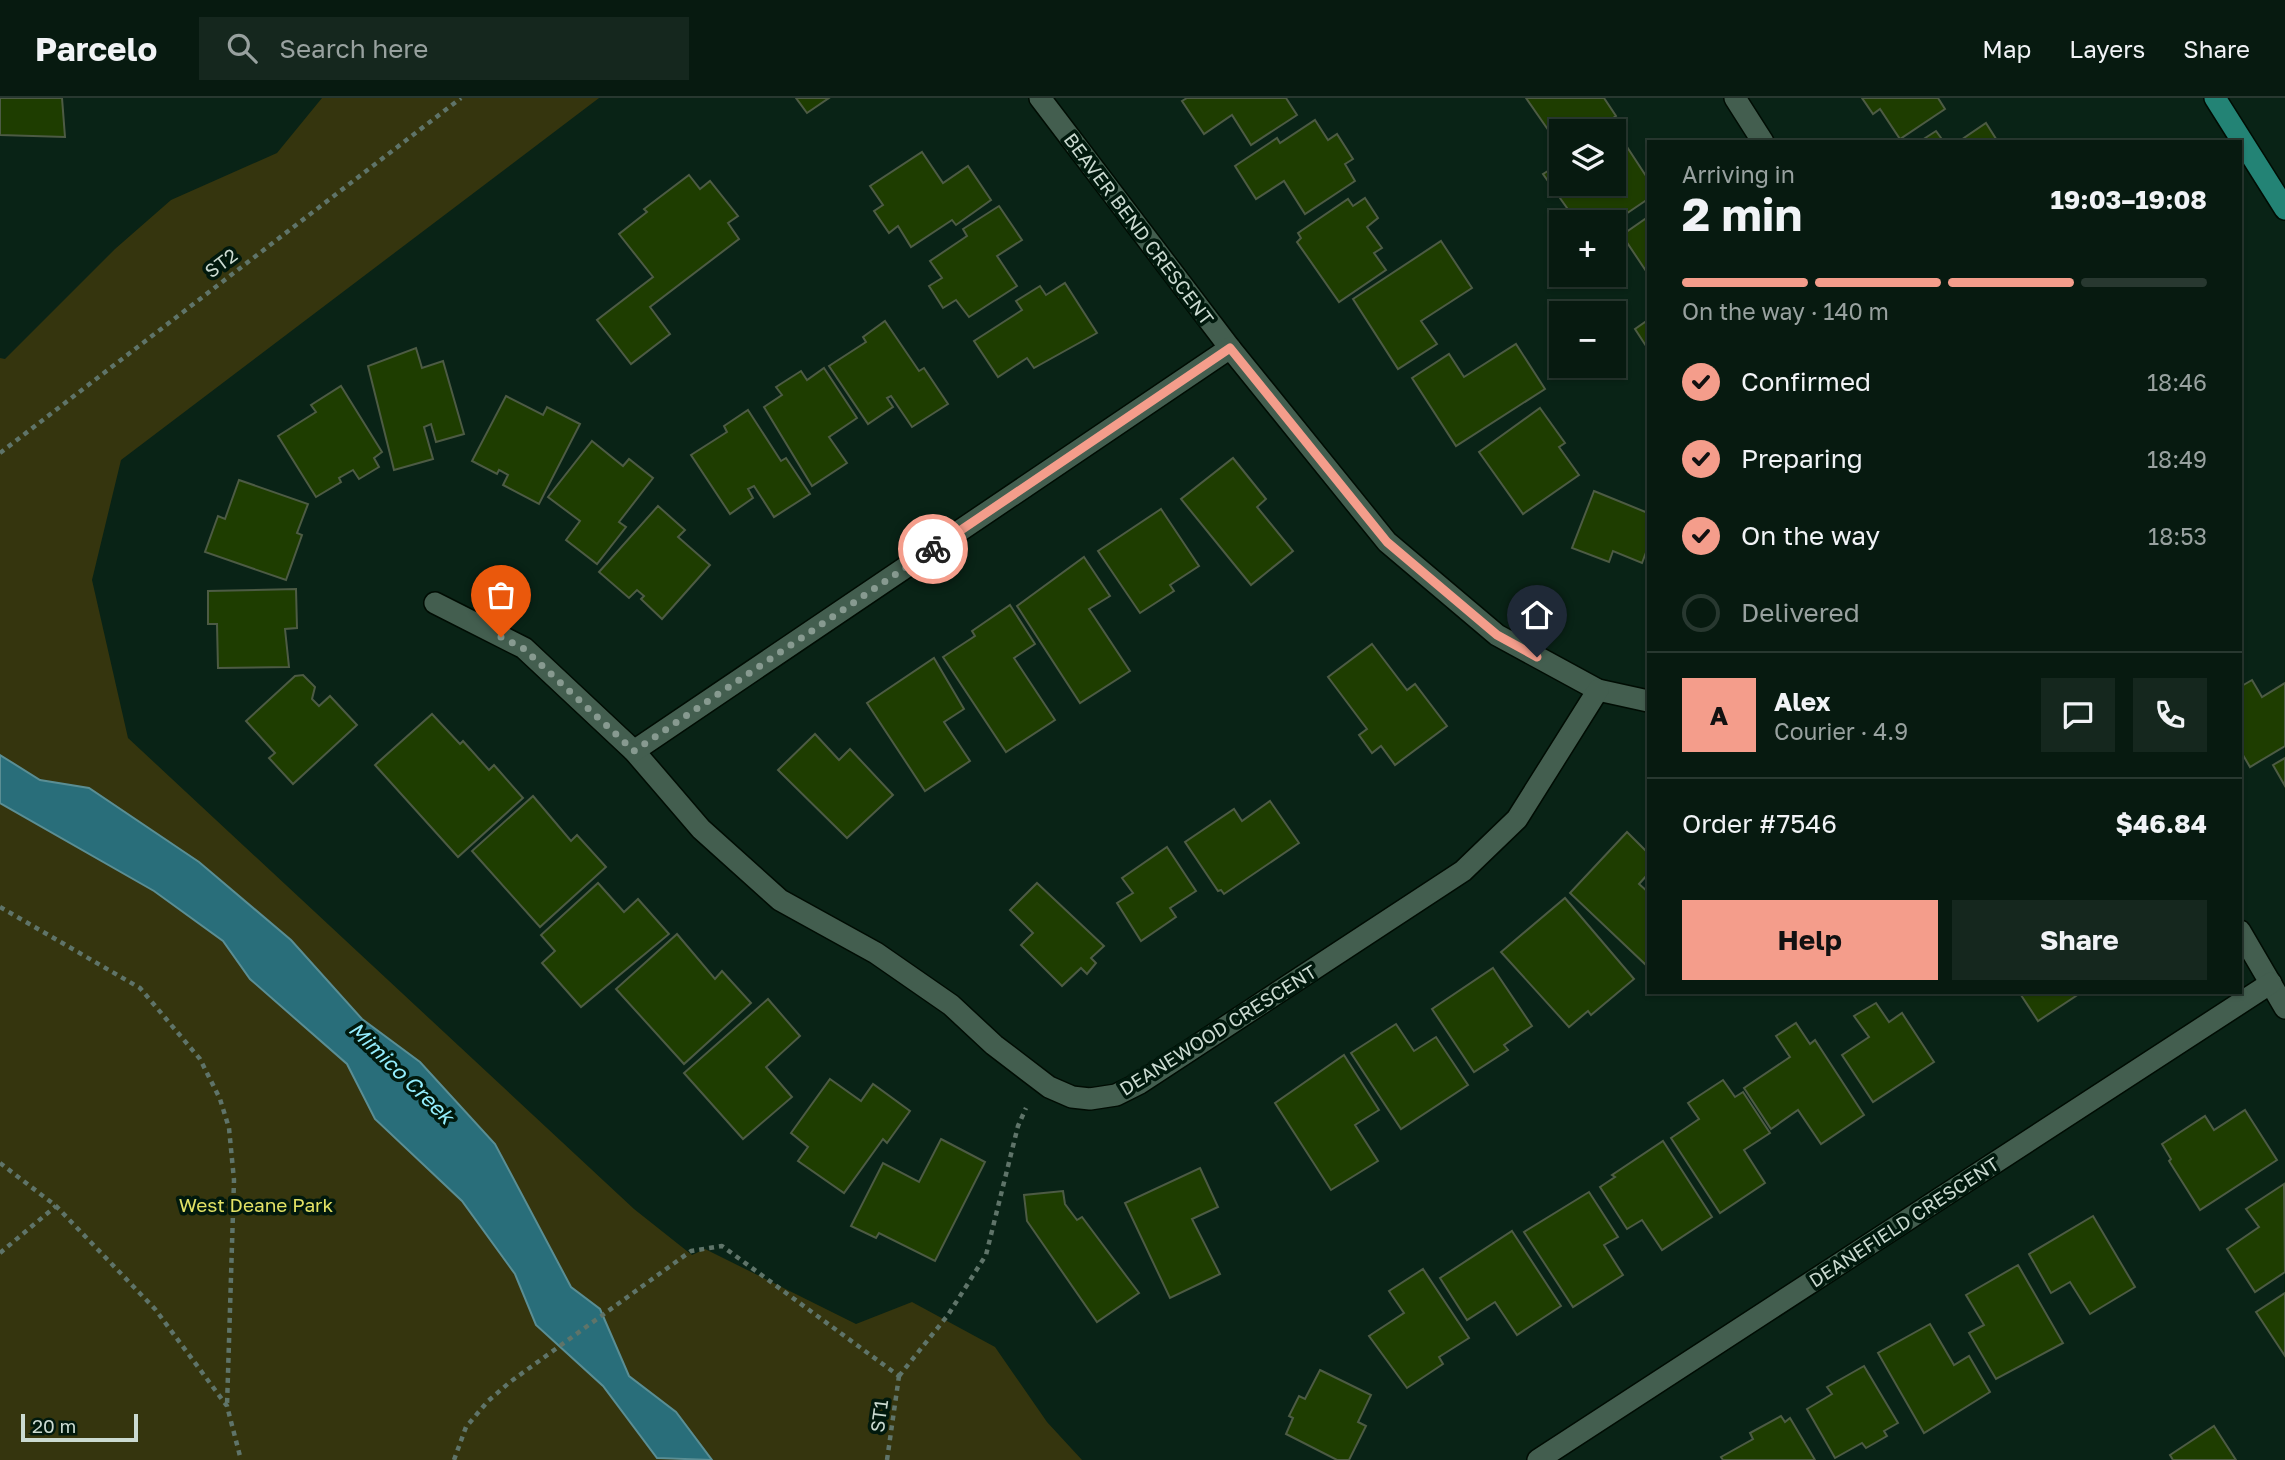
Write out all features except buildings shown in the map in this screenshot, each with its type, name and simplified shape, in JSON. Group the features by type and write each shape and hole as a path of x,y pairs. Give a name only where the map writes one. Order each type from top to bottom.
{"main road":[{"path":"2215,98 2241,140"},
{"path":"2242,141 2285,209"}],"street":[{"name":"BEAVER BEND CRESCENT","path":"1040,98 1230,348 1387,542 1497,635 1598,690 1647,701"},
{"path":"1735,98 1762,140"},
{"path":"634,751 1230,348"},
{"name":"DEANEWOOD CRESCENT","path":"435,603 523,648 634,751 701,829 780,901 876,953 951,1004 994,1045 1049,1087 1072,1097 1090,1099 1116,1095 1140,1083 1463,872 1517,819 1598,690"},
{"path":"2242,934 2285,1008"},
{"name":"DEANEFIELD CRESCENT","path":"1538,1460 2271,983"}],"path":[{"name":"ST2","path":"0,453 461,98"},
{"path":"0,907 140,988 200,1059 220,1098 229,1128 234,1180 227,1406 241,1460"},
{"path":"454,1460 466,1427 488,1401 510,1382 691,1251 722,1246 899,1376 948,1315 986,1255 1018,1126 1026,1108"},
{"path":"0,1163 56,1206 155,1309 227,1406"},
{"path":"0,1252 56,1206"},
{"name":"ST1","path":"887,1460 899,1376"}],"green space":[{"name":"West Deane Park","path":"322,98 599,98 121,460 92,580 128,738 634,1209 692,1255 705,1249 856,1324 912,1302 995,1347 1047,1422 1082,1460 0,1460 0,358 5,359 115,249 171,200 277,153"}],"water":[{"name":"Mimico Creek","path":"0,755 40,780 89,788 199,862 291,940 362,1019 420,1062 495,1144 571,1287 600,1309 629,1376 676,1412 712,1460 657,1458 603,1386 536,1325 515,1274 462,1201 375,1119 347,1064 250,979 223,941 154,891 0,803"}],"way so far":[{"path":"501,637 523,648 634,751 933,549"}],"route":[{"path":"933,549 1230,348 1387,542 1497,635 1537,657"}]}
